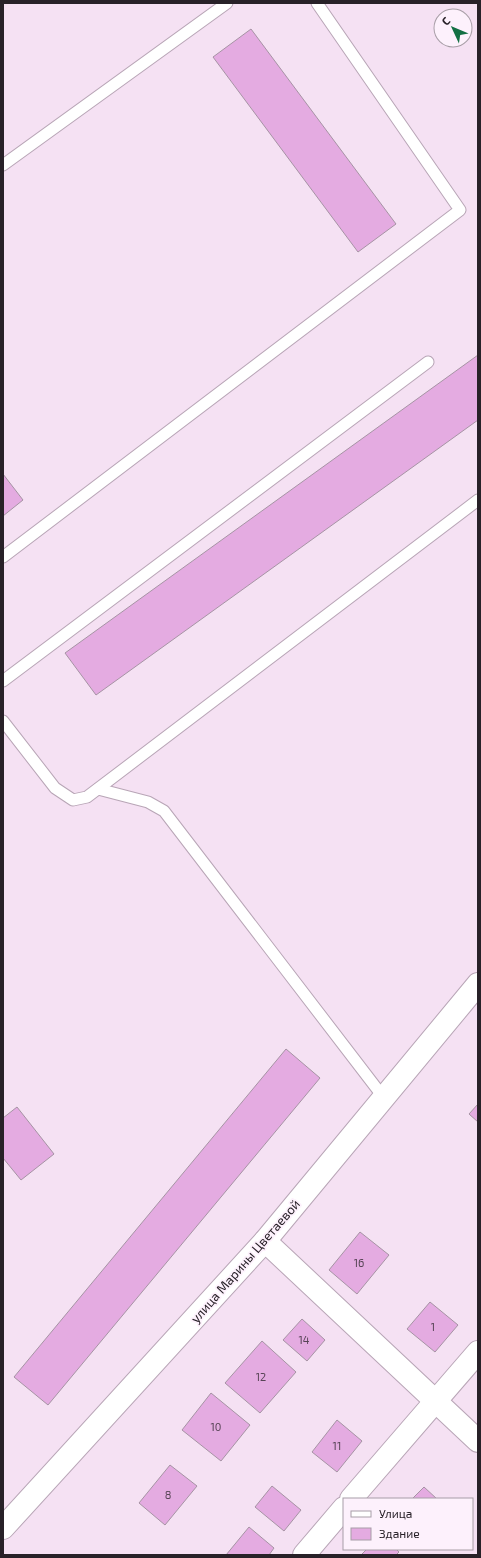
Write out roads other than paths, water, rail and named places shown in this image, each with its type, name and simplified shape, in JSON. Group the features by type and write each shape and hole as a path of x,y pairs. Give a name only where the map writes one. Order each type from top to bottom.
{"street":[{"name":"улица Марины Цветаевой","path":"3,1528 265,1241 478,984"},
{"path":"265,1241 478,1441"},
{"path":"353,1498 478,1352"},
{"path":"304,1555 343,1509"}],"lane":[{"path":"3,166 227,3"},
{"path":"3,557 460,210 316,3"},
{"path":"3,681 428,362"},
{"path":"3,721 55,788 73,800 87,796 478,500"},
{"path":"98,789 122,794 148,802 164,811 384,1098"}]}
